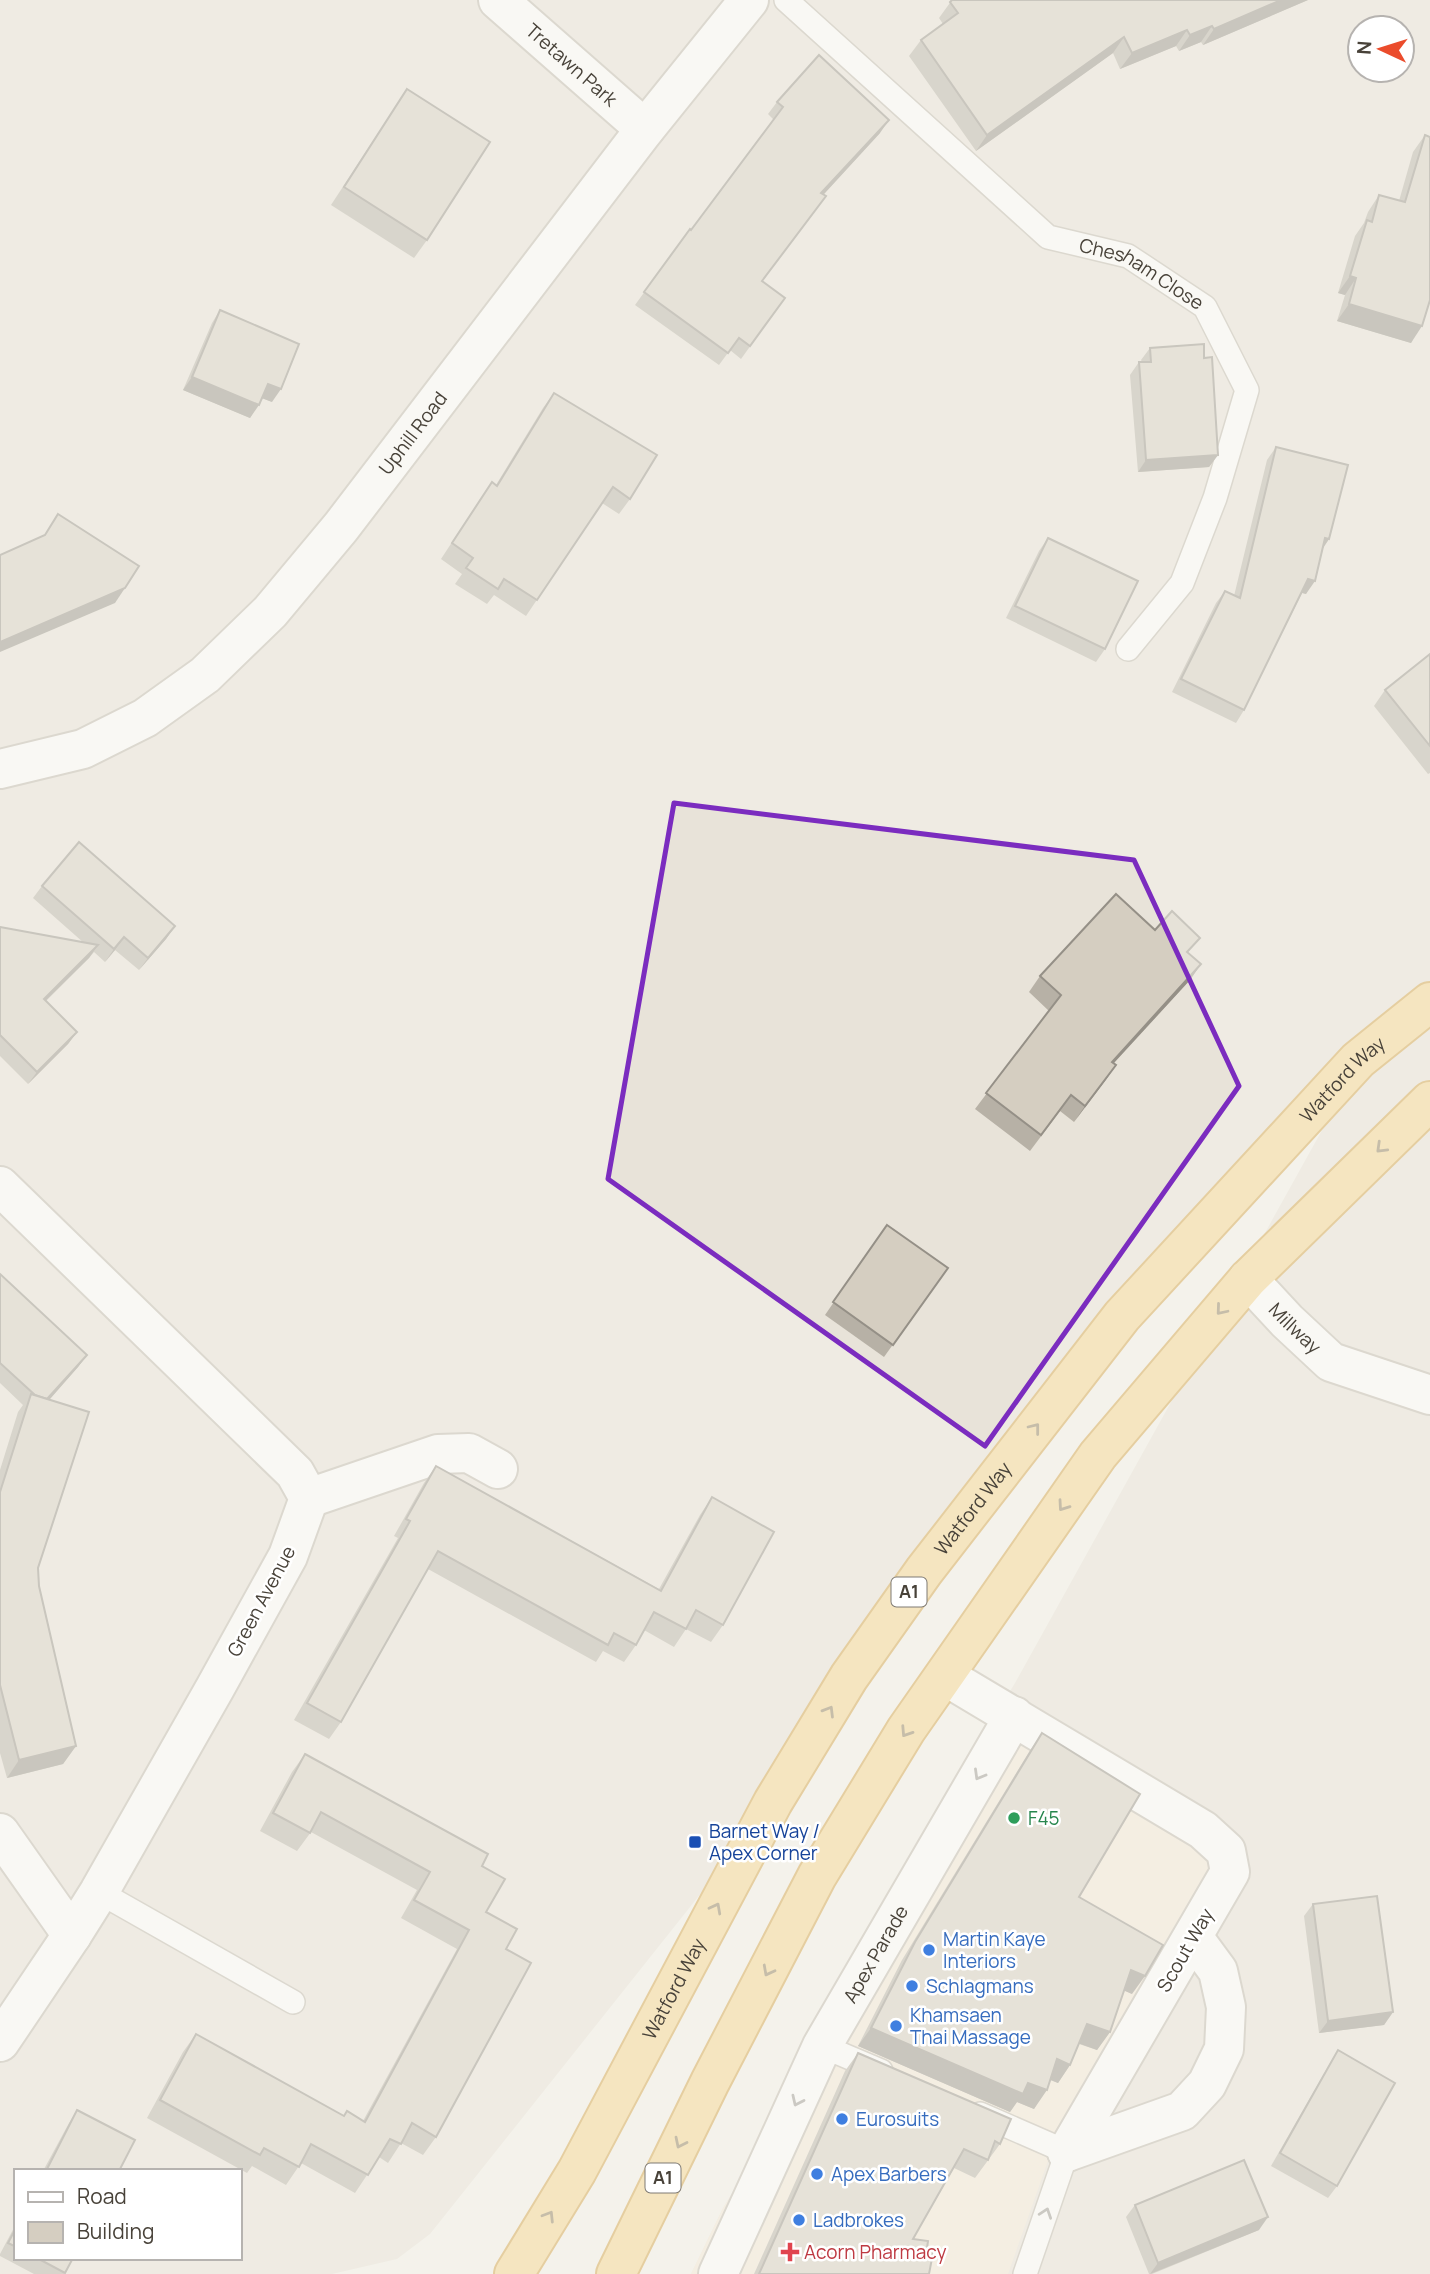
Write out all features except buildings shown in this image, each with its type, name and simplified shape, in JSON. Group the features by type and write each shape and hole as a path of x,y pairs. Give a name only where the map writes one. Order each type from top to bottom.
{"highway":[{"name":"Watford Way","path":"513,2274 577,2172 772,1802 849,1677 924,1571 1122,1316 1358,1060 1430,1002"},
{"name":"A1","path":"616,2274 710,2082 817,1876 906,1730 1098,1455 1248,1279 1430,1101"}],"street":[{"name":"Tretawn Park","path":"498,0 645,130"},
{"name":"Uphill Road","path":"0,769 83,749 145,718 205,675 270,612 341,527 645,130 749,0"},
{"path":"0,1186 295,1473 309,1498 438,1454 469,1453 498,1469"},
{"name":"Millway","path":"1248,1279 1287,1321 1331,1362 1430,1395"},
{"name":"Green Avenue","path":"0,2042 99,1892 288,1556 309,1498"},
{"path":"945,1676 1014,1716"},
{"name":"Scout Way","path":"1014,1716 1203,1830 1226,1851 1230,1872 1067,2152"},
{"name":"Apex Parade","path":"718,2274 822,2046 1014,1716"},
{"path":"0,1833 72,1935"},
{"path":"1067,2152 1182,2111 1207,2084 1224,2049 1226,2007 1218,1971 1193,1937"}],"lane":[{"name":"Chesham Close","path":"786,0 1048,237 1128,256 1205,307 1247,390 1215,498 1182,583 1128,649"},
{"path":"99,1892 293,2002"},
{"path":"822,2046 895,2078"},
{"path":"957,2104 1067,2152"},
{"name":"Scout Way","path":"1025,2274 1067,2152"}],"highlighted area":[{"path":"674,803 1134,860 1239,1086 985,1446 608,1179"}],"shaded area":[{"path":"0,0 1430,0 1430,2274 691,2274 723,2208 756,2155 901,1870 1015,1683 1346,1087 931,1560 760,1819 430,2234 397,2259 332,2274 0,2274"},
{"path":"993,1717 1217,1860 1049,2158 1008,2274 691,2274 723,2208 756,2155 830,2001 901,1870"}],"place":[{"name":"F45","path":"1014,1818"},
{"name":"Barnet Way / Apex Corner","path":"695,1842"},
{"name":"Martin Kaye Interiors","path":"929,1950"},
{"name":"Schlagmans","path":"912,1986"},
{"name":"Khamsaen Thai Massage","path":"896,2026"},
{"name":"Eurosuits","path":"842,2119"},
{"name":"Apex Barbers","path":"817,2174"},
{"name":"Ladbrokes","path":"799,2220"},
{"name":"Acorn Pharmacy","path":"790,2252"}]}
